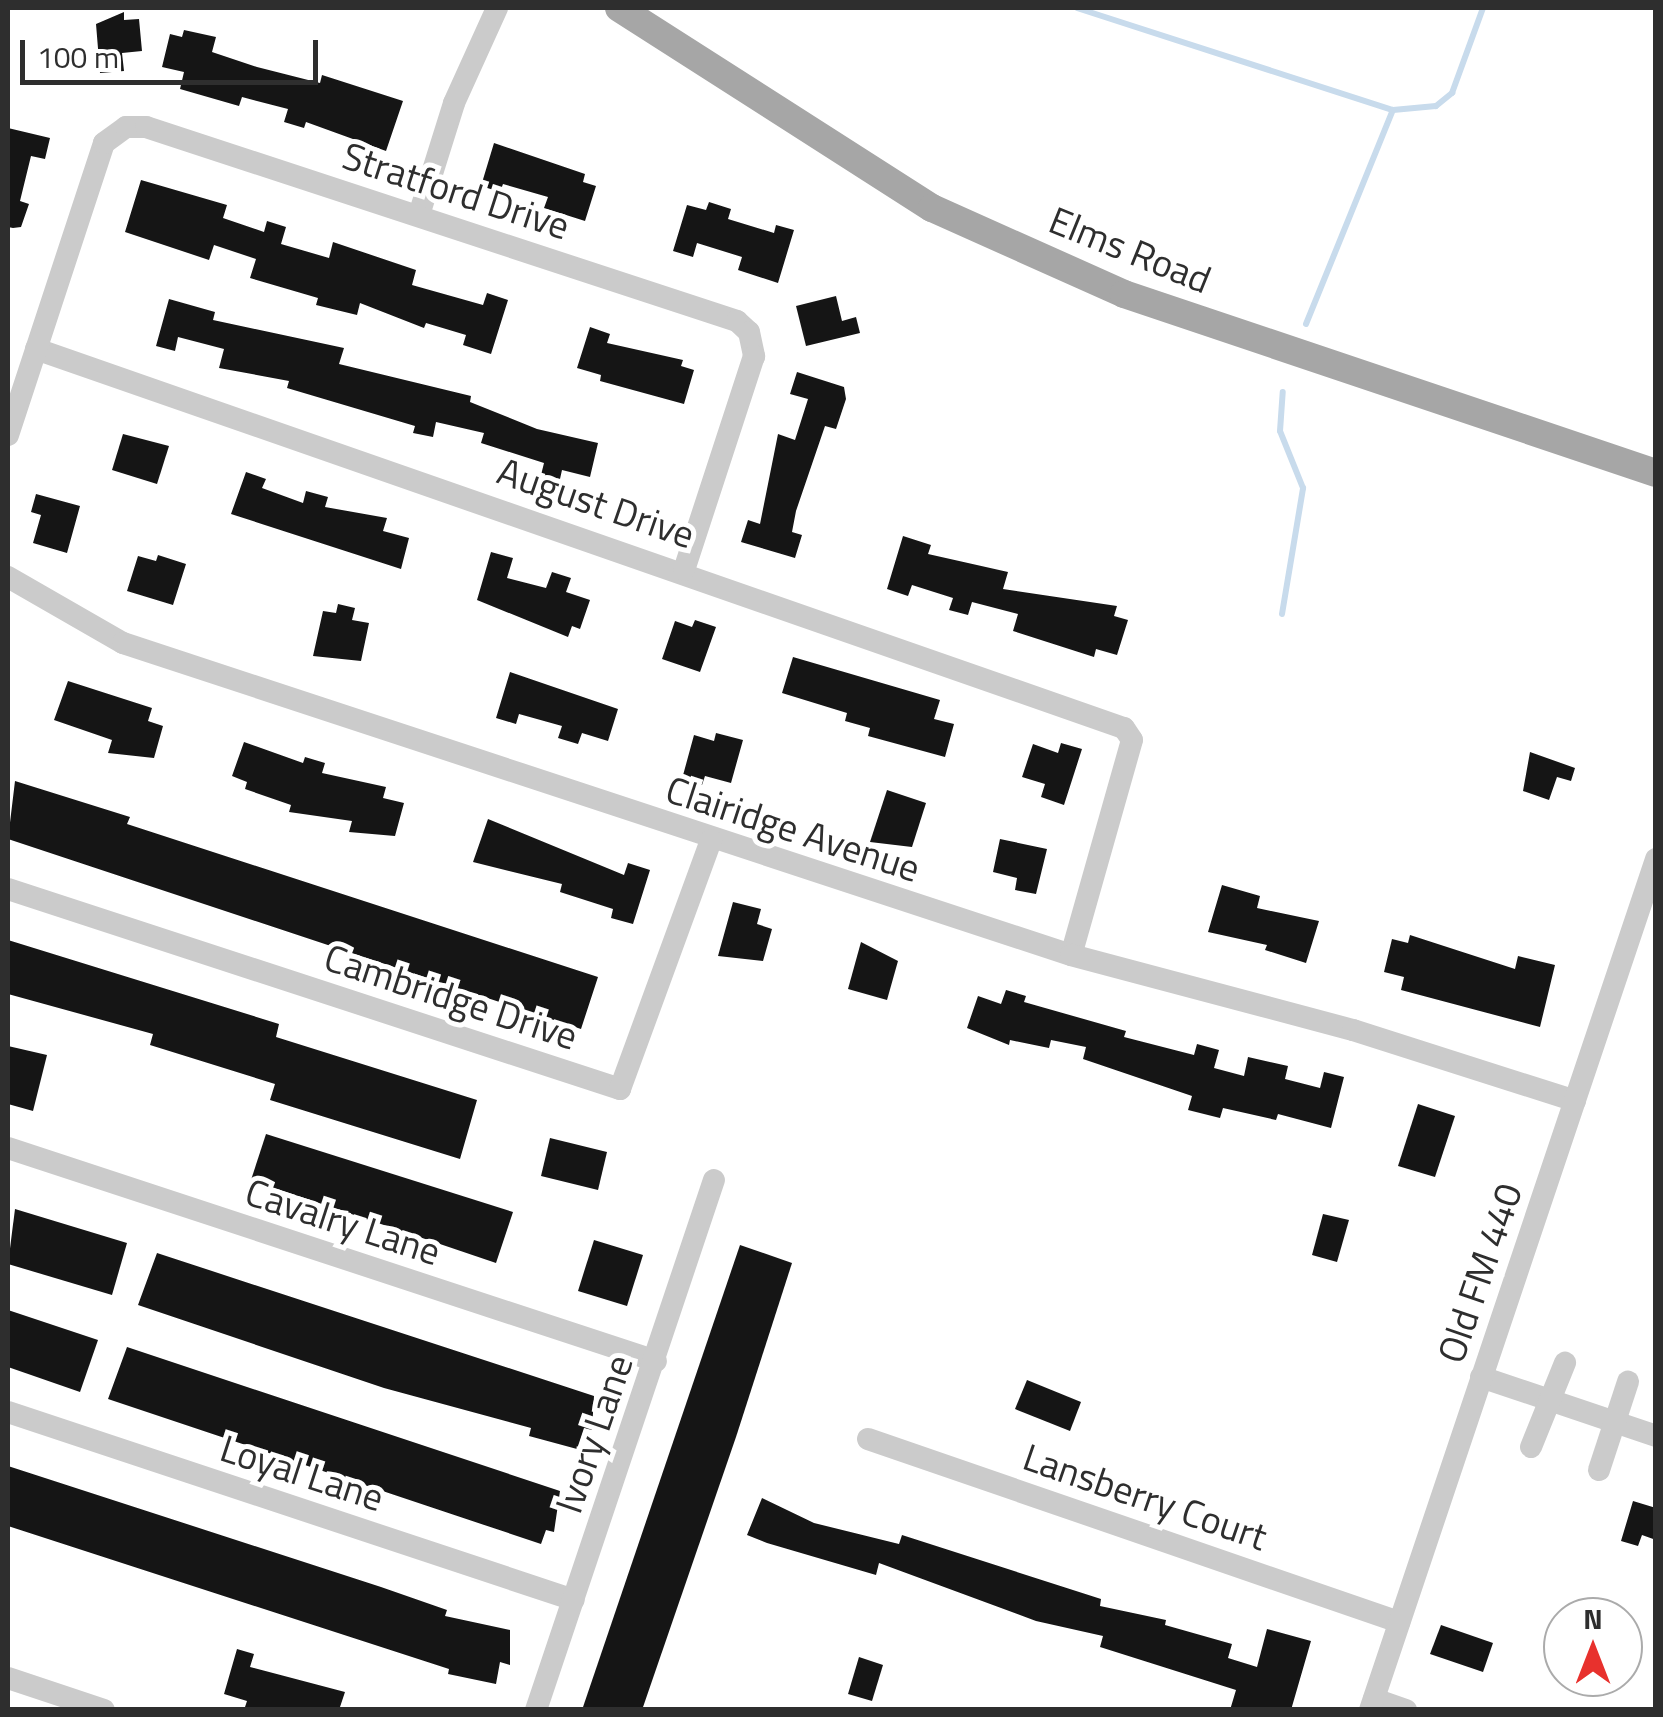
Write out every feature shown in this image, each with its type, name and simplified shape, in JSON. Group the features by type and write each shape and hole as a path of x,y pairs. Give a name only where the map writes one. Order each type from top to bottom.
{"main road":[{"name":"Elms Road","path":"619,8 932,208 1089,278 1656,473"}],"street":[{"path":"419,215 454,102 497,8"},
{"name":"Stratford Drive","path":"36,349 104,144 126,126 146,127 737,321 754,342 684,570"},
{"path":"8,435 36,349"},
{"name":"August Drive","path":"36,349 684,570 1130,733 1071,955"},
{"name":"Clairidge Avenue","path":"8,577 123,644 1071,955 1353,1030 1575,1101"},
{"name":"Cambridge Drive","path":"8,890 620,1089 711,840"},
{"name":"Old FM 440","path":"1372,1704 1575,1101 1650,897 1656,859"},
{"name":"Cavalry Lane","path":"8,1148 656,1361"},
{"name":"Ivory Lane","path":"536,1710 714,1180"},
{"path":"1531,1447 1565,1363"},
{"path":"1482,1378 1656,1436"},
{"path":"1599,1470 1628,1382"},
{"name":"Loyal Lane","path":"8,1412 574,1600"},
{"name":"Lansberry Court","path":"868,1438 1399,1622"},
{"path":"8,1678 104,1710"},
{"path":"1372,1704 1406,1710"}],"building":[{"path":"124,12 124,20 139,19 142,51 122,53 124,71 100,73 96,24"},
{"path":"184,30 216,37 212,52 257,67 320,83 322,75 403,101 386,151 306,122 304,128 284,122 288,109 242,97 239,106 180,89 184,72 162,67 170,34 182,37"},
{"path":"8,128 50,138 45,159 31,156 20,201 29,204 21,227 13,228 8,227"},
{"path":"494,143 585,174 583,182 596,186 585,221 544,208 548,197 503,184 500,192 481,186"},
{"path":"141,180 227,205 223,218 264,232 267,221 286,227 281,244 329,258 333,242 416,270 412,285 483,305 487,293 508,300 491,354 463,345 466,335 426,323 424,328 360,303 357,315 316,305 318,298 250,278 256,259 214,245 209,260 125,232"},
{"path":"709,202 731,209 728,219 774,233 776,225 794,230 778,283 738,270 742,257 697,243 693,257 673,251 687,205 706,210"},
{"path":"836,296 842,321 856,317 860,333 806,346 796,306"},
{"path":"169,299 215,312 213,320 344,348 339,364 471,396 470,402 537,429 598,443 590,477 562,470 560,479 541,475 544,463 481,443 484,433 436,422 433,437 413,433 415,426 287,388 289,381 219,368 224,349 178,337 175,351 156,346"},
{"path":"590,327 610,334 607,343 683,360 681,366 694,370 684,404 600,381 601,375 577,368"},
{"path":"797,372 844,387 846,399 836,429 825,426 796,511 792,532 802,535 795,558 741,542 748,520 760,524 778,434 795,440 808,399 790,394"},
{"path":"123,434 169,446 157,484 112,470"},
{"path":"246,472 266,479 262,488 303,503 306,491 328,497 325,507 387,518 383,531 409,538 401,569 231,514"},
{"path":"36,494 80,506 67,553 33,543 41,515 31,512"},
{"path":"903,536 931,545 928,554 1008,572 1003,589 1117,606 1114,616 1128,620 1117,655 1096,649 1094,657 1013,631 1018,614 972,602 968,615 949,610 953,598 912,585 908,596 887,589"},
{"path":"491,552 513,558 507,578 546,588 552,572 571,578 566,592 590,600 580,629 572,626 568,637 477,600"},
{"path":"158,555 186,564 173,605 127,591 138,556 156,561"},
{"path":"338,604 355,608 352,620 369,623 361,661 313,656 323,611 336,613"},
{"path":"695,620 716,627 700,672 662,659 675,621 692,627"},
{"path":"793,657 940,700 934,719 954,724 945,757 868,736 870,728 845,721 847,713 782,693"},
{"path":"510,672 618,709 608,741 582,733 578,744 558,738 562,726 519,714 516,724 496,718"},
{"path":"68,681 152,708 148,721 163,726 154,758 108,753 112,740 54,720"},
{"path":"716,733 743,740 731,783 705,776 702,785 682,779 694,735 714,741"},
{"path":"244,742 303,763 305,757 325,763 322,773 386,787 383,798 404,803 395,836 349,832 352,821 289,812 291,805 245,789 247,782 232,776"},
{"path":"1061,743 1082,749 1064,805 1041,797 1045,784 1022,777 1033,744 1058,753"},
{"path":"1530,752 1575,768 1571,781 1557,777 1549,800 1523,791"},
{"path":"15,781 130,817 127,824 598,977 581,1029 8,839"},
{"path":"887,790 926,803 912,847 870,842"},
{"path":"488,819 624,875 628,863 650,870 633,924 611,918 613,909 560,892 562,884 473,862"},
{"path":"1000,839 1047,849 1036,894 1015,890 1017,878 993,872"},
{"path":"1222,885 1260,896 1257,908 1319,921 1306,963 1265,950 1267,945 1208,932"},
{"path":"733,902 761,909 757,924 772,929 763,961 718,956"},
{"path":"1410,935 1515,969 1518,956 1555,965 1540,1027 1401,990 1404,977 1384,972 1392,939 1408,943"},
{"path":"8,940 279,1024 276,1037 477,1100 460,1159 270,1100 275,1084 150,1045 153,1034 8,994"},
{"path":"861,942 898,961 887,1000 848,989"},
{"path":"1006,990 1026,996 1024,1002 1126,1031 1124,1037 1194,1055 1197,1044 1219,1050 1214,1068 1244,1076 1248,1057 1288,1066 1285,1079 1320,1088 1324,1072 1344,1077 1331,1128 1278,1114 1276,1120 1223,1108 1220,1118 1188,1110 1192,1096 1083,1059 1086,1047 1051,1040 1049,1048 1010,1040 1009,1045 967,1028 978,996 1001,1004"},
{"path":"8,1046 47,1055 33,1111 8,1104"},
{"path":"1418,1104 1455,1116 1435,1177 1398,1166"},
{"path":"266,1134 513,1212 496,1263 251,1180"},
{"path":"550,1138 607,1152 598,1190 541,1176"},
{"path":"15,1209 127,1243 112,1295 8,1264"},
{"path":"1323,1214 1349,1220 1337,1262 1312,1255"},
{"path":"594,1240 643,1255 627,1306 578,1291"},
{"path":"740,1245 792,1263 736,1437 642,1710 582,1710"},
{"path":"157,1253 594,1396 592,1430 584,1428 577,1449 529,1436 531,1428 384,1388 138,1305"},
{"path":"8,1310 98,1340 80,1392 8,1367"},
{"path":"127,1347 560,1491 554,1532 546,1530 541,1544 108,1399"},
{"path":"1027,1380 1081,1402 1070,1431 1015,1409"},
{"path":"8,1466 381,1587 447,1610 445,1616 510,1630 510,1665 500,1662 496,1684 448,1674 449,1669 8,1526"},
{"path":"762,1498 814,1523 899,1544 902,1535 1101,1599 1100,1606 1166,1620 1165,1625 1232,1644 1228,1658 1257,1667 1267,1629 1311,1641 1291,1710 1230,1710 1236,1690 1100,1647 1103,1636 1036,1621 879,1563 876,1575 747,1535"},
{"path":"1633,1501 1656,1508 1656,1540 1642,1535 1638,1546 1621,1541"},
{"path":"1441,1625 1493,1643 1483,1672 1430,1654"},
{"path":"237,1649 254,1654 250,1667 345,1692 339,1710 244,1710 247,1701 224,1694"},
{"path":"859,1657 883,1665 872,1701 848,1694"}],"waterway":[{"path":"1077,8 1393,110 1436,106 1452,93 1483,8"},
{"path":"1306,324 1393,110"},
{"path":"1282,614 1303,488 1280,431 1283,392"}]}
